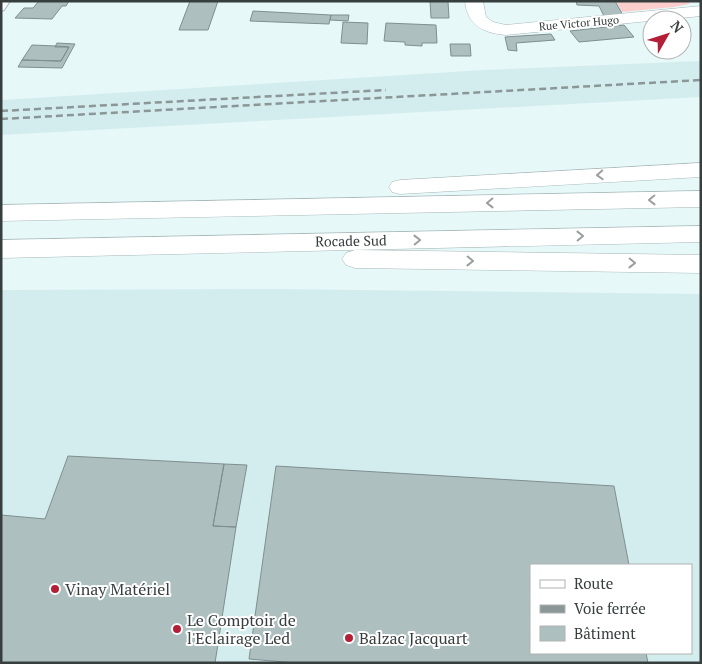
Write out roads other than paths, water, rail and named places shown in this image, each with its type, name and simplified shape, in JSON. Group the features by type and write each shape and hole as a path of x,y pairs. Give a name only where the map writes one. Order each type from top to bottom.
{"main road":[{"name":"Rue Victor Hugo","path":"474,1 474,12 481,23 494,29 506,30 701,11"},
{"path":"11,213 574,176 701,170"},
{"path":"11,213 701,199"},
{"name":"Rocade Sud","path":"1,250 701,234"},
{"path":"1,250 335,259 701,264"}],"lane":[{"path":"1,8 6,1"}],"railway":[{"path":"1,119 701,80"},
{"path":"1,111 386,90"}],"place":[{"name":"Vinay Matériel","path":"55,589"},
{"name":"Le Comptoir de l'Eclairage Led","path":"177,629"},
{"name":"Balzac Jacquart","path":"349,638"}]}
